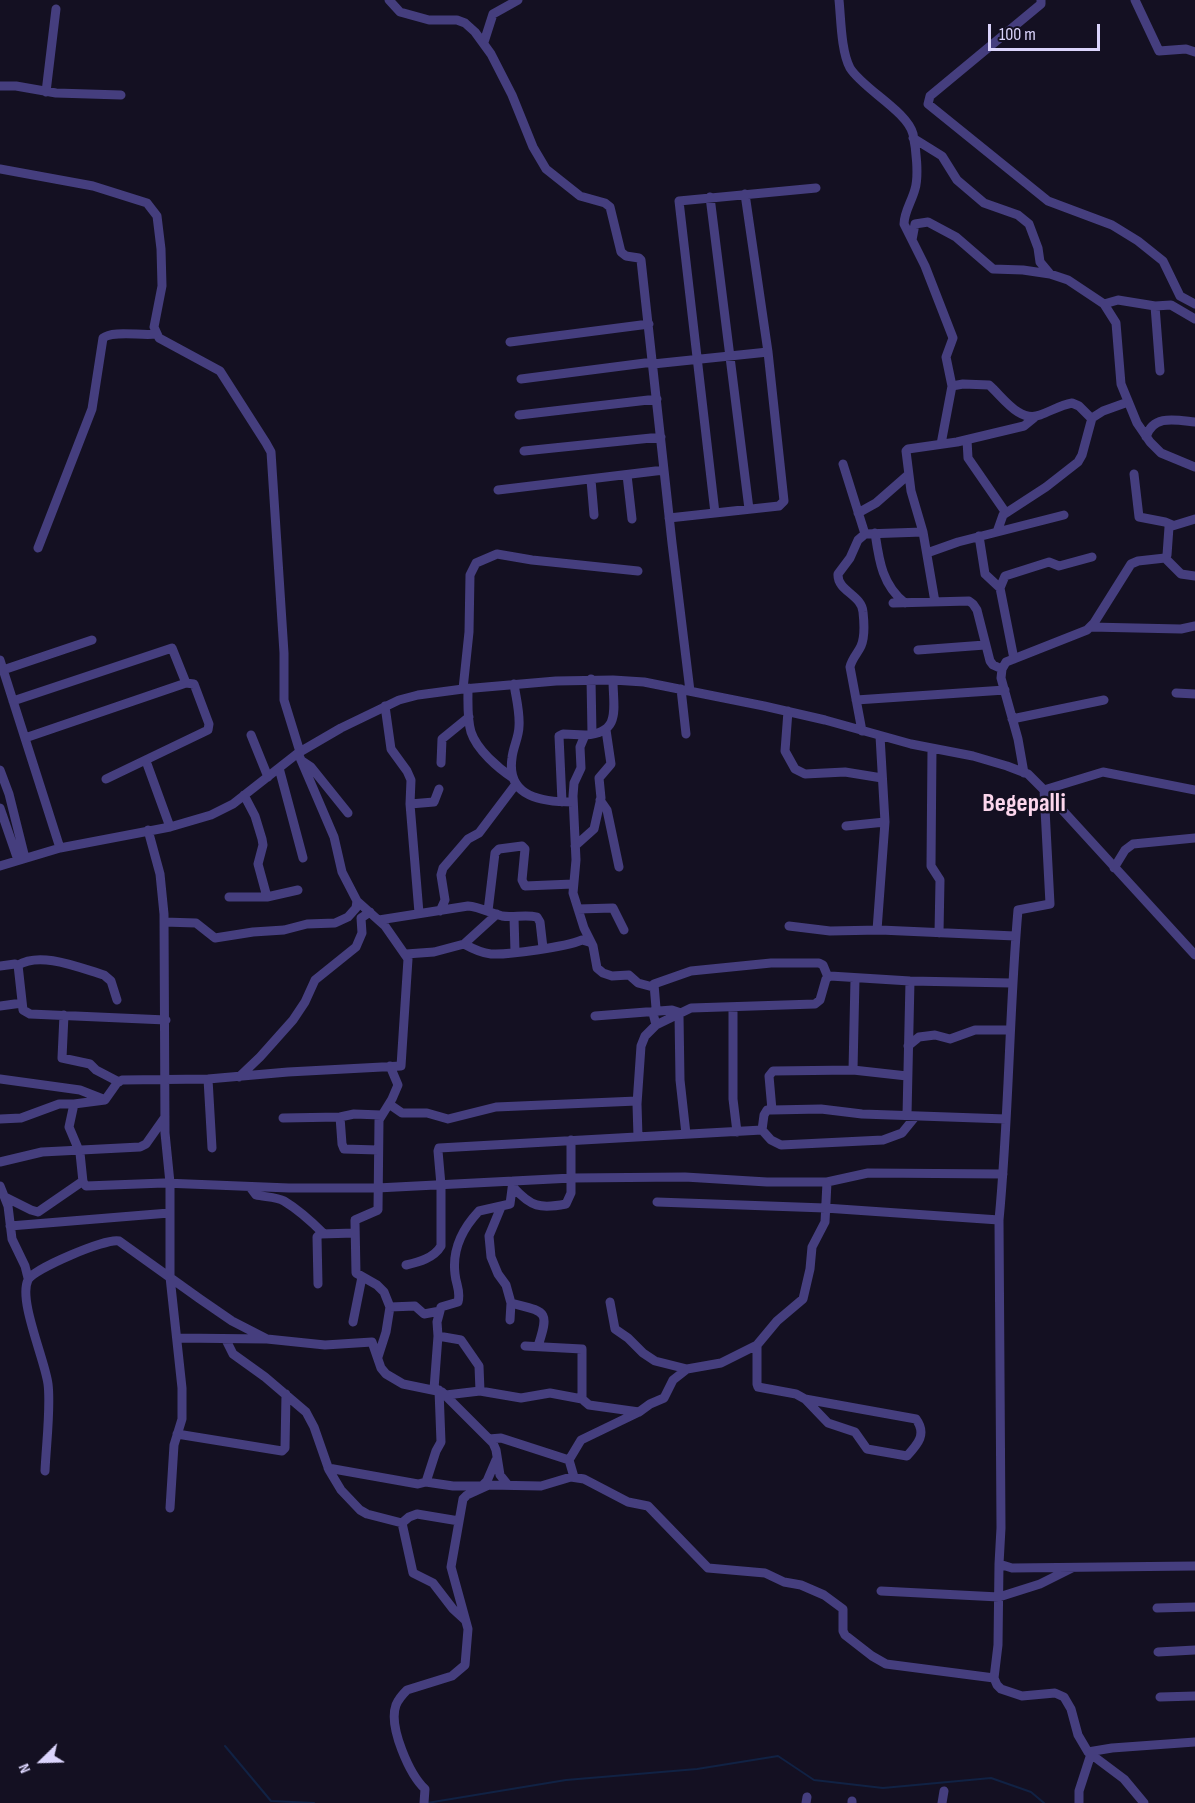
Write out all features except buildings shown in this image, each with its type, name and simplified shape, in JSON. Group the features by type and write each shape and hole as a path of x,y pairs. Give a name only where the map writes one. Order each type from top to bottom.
{"street":[{"path":"390,0 400,12 411,16 429,20 457,20 465,23 484,42 512,95 533,147 546,170 580,196 605,203 610,207 621,252 626,256 639,258 643,264 686,690 686,734"},
{"path":"484,42 492,15 518,0"},
{"path":"839,0 847,61 855,74 900,116 911,130 913,138 916,156 916,186 904,221 925,266 953,338 946,360 952,386 941,444"},
{"path":"1135,0 1159,51 1186,49 1195,52"},
{"path":"1044,1 930,96 928,104 1048,201 1115,226 1138,241 1162,261 1180,296 1195,304"},
{"path":"46,92 56,9"},
{"path":"0,86 16,86 46,92 121,94"},
{"path":"913,138 942,156 959,181 985,204 1018,215 1029,224 1040,262 1050,274"},
{"path":"0,169 93,186 147,203 157,216 162,286 154,327 156,334 159,338 220,370 267,442 271,452 284,653 284,700 300,756 334,837 342,872 357,901 379,920 406,954 408,968 401,1066 208,1079 119,1082 96,1070 90,1064 62,1058 64,1015"},
{"path":"715,513 679,204 681,200 816,188"},
{"path":"669,518 779,506 784,501 768,352 745,194"},
{"path":"710,197 749,509"},
{"path":"912,240 915,224 928,222 956,237 993,269 1050,274 1068,280 1104,304 1116,323 1121,384 1137,423 1161,453 1195,467"},
{"path":"1104,304 1118,300 1155,306 1171,305 1195,319"},
{"path":"1155,306 1160,371"},
{"path":"510,342 649,324"},
{"path":"38,548 92,409 102,340 111,333 156,334"},
{"path":"521,379 768,352"},
{"path":"952,386 989,385 1010,406 1024,415 1035,417"},
{"path":"519,416 657,399"},
{"path":"997,532 1003,515 1046,488 1078,462 1082,455 1091,418 1128,402"},
{"path":"935,602 923,532 908,475 905,455 908,449 967,440 1024,426 1035,417 1072,403 1091,418"},
{"path":"1146,437 1149,429 1158,422 1167,420 1195,422"},
{"path":"524,452 661,437"},
{"path":"967,440 968,458 1006,513"},
{"path":"843,464 865,534"},
{"path":"498,490 664,470"},
{"path":"1134,474 1139,517 1172,525"},
{"path":"627,475 632,519"},
{"path":"858,513 876,503 908,475"},
{"path":"591,480 594,514"},
{"path":"927,553 979,536 1064,515"},
{"path":"1165,558 1168,530 1172,525 1195,519"},
{"path":"862,731 850,667 852,659 861,646 863,610 860,602 841,585 838,574 850,558 858,540 865,534 923,532"},
{"path":"875,533 880,562 887,582 894,594 906,603"},
{"path":"979,536 985,574 1000,588"},
{"path":"573,802 549,802 524,792 475,740 469,717 466,689 470,574 476,563 497,554 638,571"},
{"path":"1014,659 1000,588 1005,576 1049,562 1059,566 1092,557"},
{"path":"1165,558 1181,574 1195,576"},
{"path":"1024,773 1001,678 1006,662 1080,634 1090,627 1131,564 1165,558"},
{"path":"893,603 969,601 977,610 985,645 993,665 1002,669"},
{"path":"1090,627 1181,629 1195,626"},
{"path":"60,848 2,665 92,640"},
{"path":"918,650 985,645"},
{"path":"13,701 172,648 186,683"},
{"path":"591,679 588,735 580,747 581,768 574,783 573,893 593,946 597,968 612,976 629,975 638,983 653,987"},
{"path":"0,866 60,848 170,827 211,815 232,804 279,768 341,728 385,706 418,695 514,684 591,679 644,682 788,711 880,736 973,756 1024,773 1076,823 1114,868 1195,955"},
{"path":"562,802 559,736 563,734 588,735 606,730 610,726 613,718 613,680"},
{"path":"25,738 186,683 194,684 209,728 106,779"},
{"path":"440,911 445,900 441,874 443,868 470,837 479,832 515,781 512,758 520,723 514,684"},
{"path":"856,700 1005,690"},
{"path":"1176,693 1195,694"},
{"path":"1012,719 1104,700"},
{"path":"385,706 391,748 411,780 410,804 419,913"},
{"path":"788,711 785,751 795,769 805,774 845,772 882,778"},
{"path":"441,763 442,739 469,717"},
{"path":"575,846 594,830 600,800 599,778 610,768 612,760 606,730"},
{"path":"251,735 268,777"},
{"path":"877,930 885,822 880,736"},
{"path":"932,748 931,866 940,880 939,933"},
{"path":"300,756 311,766 348,813"},
{"path":"146,761 170,827"},
{"path":"279,768 303,858"},
{"path":"0,770 9,794 22,859"},
{"path":"1044,790 1103,772 1195,790"},
{"path":"410,804 434,802 439,789"},
{"path":"1044,790 1050,904 1018,910 1011,983 1006,1119 999,1220 1001,1528 998,1645 994,1678 1001,1689 1022,1696 1055,1693 1064,1697 1071,1709 1078,1735 1090,1753 1124,1779 1144,1803"},
{"path":"244,795 255,816 263,843 258,864 267,897"},
{"path":"600,800 607,810 619,867"},
{"path":"0,808 22,859"},
{"path":"846,825 885,822"},
{"path":"148,830 160,874 164,922 165,1117 170,1183 170,1277 182,1388 182,1417 174,1445 170,1508"},
{"path":"1114,868 1125,850 1133,844 1195,838"},
{"path":"406,954 434,952 464,944 492,913 495,853 500,849 522,846 525,849 522,880 525,886 573,884"},
{"path":"229,897 267,897 298,890"},
{"path":"164,922 196,923 215,938 284,930 307,924 334,923 348,917 356,908 357,901"},
{"path":"379,920 468,906 514,917 531,916 538,919 543,948"},
{"path":"578,909 613,908 624,930"},
{"path":"348,917 362,918 370,912"},
{"path":"514,917 515,952"},
{"path":"239,1077 293,1020 305,1002 315,980 356,947 362,933 362,918"},
{"path":"789,926 830,931 877,930 1016,936"},
{"path":"464,944 476,951 489,954 543,948 582,940 590,942"},
{"path":"0,966 18,965 29,960 44,959 104,975 111,981 117,1000"},
{"path":"638,1137 637,1101 641,1046 645,1036 656,1024 691,1008 815,1004 820,1000 828,977 821,964 771,963 688,971 655,984 653,987"},
{"path":"18,965 23,1010 30,1014 166,1020"},
{"path":"828,977 1011,983"},
{"path":"853,1070 855,979"},
{"path":"406,1265 423,1260 441,1248 439,1148 762,1131 771,1140 781,1145 880,1141 902,1133 911,1116 907,1076 910,981"},
{"path":"653,987 656,1008 653,1013 656,1024"},
{"path":"0,1006 22,1004"},
{"path":"733,1007 733,1099 737,1132"},
{"path":"595,1016 672,1010 680,1014"},
{"path":"680,1014 680,1080 686,1134"},
{"path":"908,1046 919,1037 935,1035 950,1039 972,1030 1009,1030"},
{"path":"378,1358 386,1332 390,1306 382,1291 375,1284 356,1274 355,1220 378,1210 379,1120 398,1085 390,1066"},
{"path":"772,1110 769,1076 772,1072 853,1070 907,1076"},
{"path":"0,1079 80,1090 105,1100"},
{"path":"208,1079 212,1148"},
{"path":"0,1119 21,1118 59,1104 105,1100 119,1082"},
{"path":"389,1104 402,1113 427,1113 448,1119 499,1107 637,1101"},
{"path":"74,1104 69,1127 80,1150 84,1184 89,1186 170,1183 289,1188 377,1188 513,1184 572,1178 685,1177 767,1182 827,1182 868,1173 1003,1174"},
{"path":"762,1131 764,1113 767,1110 826,1109 862,1114 1006,1119"},
{"path":"283,1118 340,1117 354,1114 381,1115"},
{"path":"0,1162 40,1152 140,1147 146,1144 165,1117"},
{"path":"340,1117 344,1149 378,1150"},
{"path":"513,1184 528,1202 544,1206 568,1202 571,1196 572,1140"},
{"path":"5,1197 38,1212 83,1180"},
{"path":"610,1302 615,1330 655,1361 687,1369 721,1364 757,1345 777,1321 803,1299 810,1269 812,1246 825,1222 827,1182"},
{"path":"426,1482 436,1450 441,1442 437,1322 442,1306 458,1302 460,1294 455,1273 460,1236 479,1211 511,1203 513,1184"},
{"path":"0,1186 8,1206 12,1239 28,1278 27,1294 30,1316 48,1385 45,1471"},
{"path":"250,1187 256,1195 284,1201 302,1213 324,1234"},
{"path":"657,1202 825,1208 999,1220"},
{"path":"501,1207 489,1233 491,1255 498,1275 506,1285 511,1303 510,1320"},
{"path":"10,1226 169,1214"},
{"path":"318,1284 316,1239 318,1235 355,1233"},
{"path":"28,1278 74,1253 112,1240 122,1242 232,1321 267,1339"},
{"path":"353,1322 362,1277"},
{"path":"511,1303 539,1310 543,1314 545,1325 538,1346"},
{"path":"390,1306 416,1306 426,1314 440,1311"},
{"path":"438,1336 458,1339 465,1344 479,1366 480,1391"},
{"path":"177,1338 267,1339 315,1345 369,1341 373,1344 384,1372 400,1383 440,1392 480,1391 521,1398 550,1393 582,1399 589,1405 639,1412"},
{"path":"226,1340 233,1354 301,1406 309,1418 328,1468 342,1490 362,1512 402,1524"},
{"path":"757,1345 758,1387 916,1419 922,1431 922,1438 907,1456 867,1449 856,1433 826,1422 805,1398"},
{"path":"525,1346 582,1349 582,1399"},
{"path":"574,1477 569,1460 581,1440 664,1398 672,1380 687,1369"},
{"path":"440,1392 496,1448 500,1475 508,1485"},
{"path":"177,1434 282,1451 285,1448 286,1394"},
{"path":"489,1439 501,1438 569,1460"},
{"path":"424,1803 425,1789 418,1782 395,1731 395,1708 407,1690 452,1676 463,1668 466,1662 468,1635 451,1569 465,1496 483,1486 497,1458"},
{"path":"328,1468 418,1485 426,1482 454,1486 541,1486 574,1477 586,1480 628,1502 648,1506 708,1568 763,1572 784,1582 801,1585 826,1596 843,1609 845,1635 886,1664 994,1678"},
{"path":"402,1524 409,1517 417,1514 459,1521"},
{"path":"402,1524 413,1574 433,1583 453,1609 465,1620"},
{"path":"999,1564 1012,1568 1195,1566"},
{"path":"881,1591 999,1597 1040,1584 1074,1567"},
{"path":"1157,1608 1195,1607"},
{"path":"1158,1652 1195,1650"},
{"path":"1160,1697 1195,1696"},
{"path":"1090,1753 1112,1748 1195,1742"},
{"path":"1079,1803 1079,1791 1090,1753"},
{"path":"942,1803 944,1791"}],"waterway":[{"path":"225,1746 271,1801 314,1803"},
{"path":"427,1803 566,1780 697,1769 778,1756 814,1780 883,1788 991,1778 1031,1792 1044,1803"}],"district":[{"name":"Begepalli","path":"1024,804"}]}
